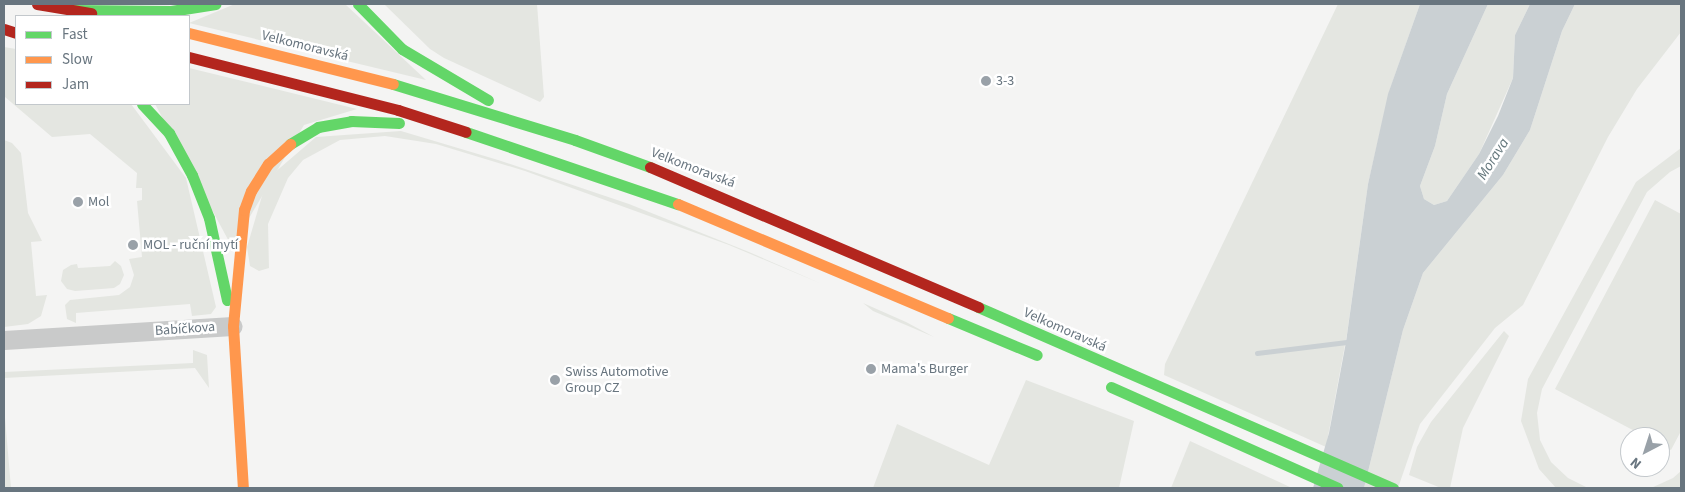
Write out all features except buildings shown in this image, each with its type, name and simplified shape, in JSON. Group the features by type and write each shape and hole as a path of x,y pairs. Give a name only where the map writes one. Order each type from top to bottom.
{"main road":[{"path":"36,4 101,15"},
{"path":"73,10 171,11 215,4"},
{"path":"358,4 385,35 414,58 536,127"},
{"path":"4,22 13,28"},
{"name":"Velkomoravská","path":"190,33 374,78 536,127 732,200 1393,488"},
{"path":"190,57 332,91 462,129 671,201 1049,360"},
{"path":"143,105 169,133 201,195 233,326"},
{"path":"233,326 244,210 259,177 287,146 318,127 351,120 462,129"},
{"name":"Babíčkova","path":"233,326 243,488"},
{"path":"1100,382 1338,488"}],"street":[{"name":"Babíčkova","path":"4,340 233,326"}],"shaded area":[{"path":"235,4 345,4 426,80 190,23"},
{"path":"384,4 537,4 544,97 540,102 444,58 430,49"},
{"path":"1338,4 1420,4 1390,89 1368,184 1347,334 1326,447 1164,375 1165,364"},
{"path":"1488,4 1530,4 1515,35 1513,78 1479,154 1447,201 1434,205 1424,199 1420,186 1435,146 1447,94"},
{"path":"1575,4 1681,4 1681,32 1637,89 1608,137 1523,305 1495,328 1420,424 1398,488 1364,488 1403,330 1423,273 1503,175 1530,130 1562,31"},
{"path":"4,47 15,49 15,105 132,105 186,178 216,307 211,314 192,316 190,304 76,313 76,323 67,319 65,305 70,300 119,295 130,287 134,275 129,259 142,257 137,201 142,200 142,188 136,188 137,173 90,134 52,137 5,97"},
{"path":"190,68 357,109 304,125 232,247 156,105 190,105"},
{"path":"401,131 498,160 629,204 749,252 822,284 729,245 525,171 436,144 385,136 340,140 303,160 288,178 268,224 269,268 259,271 250,266 247,247 267,179 316,137"},
{"path":"4,140 12,143 21,153 28,213 42,241 31,242 36,296 47,295 41,316 28,324 4,327"},
{"path":"1681,148 1681,166 1670,172 1647,192 1542,389 1537,413 1540,440 1551,462 1568,478 1588,488 1556,488 1539,469 1521,421 1528,379 1636,182"},
{"path":"1655,200 1681,214 1681,431 1671,450 1670,427 1627,427 1555,389"},
{"path":"115,261 121,266 124,275 120,284 114,288 75,291 67,289 61,281 63,270 71,265 77,264 78,268 110,266"},
{"path":"863,303 906,322 934,337 873,311"},
{"path":"1504,331 1509,336 1463,428 1450,488 1441,488 1409,475 1417,447 1431,422"},
{"path":"193,350 207,355 209,388 195,368 4,378 4,372 193,363"},
{"path":"1026,380 1134,421 1119,488 873,488 897,424 989,465"},
{"path":"4,406 11,488 4,488"},
{"path":"1190,441 1292,488 1171,488"},
{"path":"1681,471 1681,488 1651,488 1673,478"}],"water":[{"name":"Morava","path":"1420,4 1488,4 1447,94 1435,146 1420,186 1424,199 1434,205 1447,201 1479,154 1498,116 1513,78 1515,35 1530,4 1575,4 1562,31 1530,130 1503,175 1423,273 1403,330 1364,488 1313,488 1329,433 1346,342 1368,184 1388,94"}],"waterway":[{"path":"1257,353 1346,342"}],"traffic: fast":[{"path":"73,10 171,11 215,4"},
{"path":"358,4 402,49 488,100"},
{"path":"393,84 575,140 650,167"},
{"path":"143,105 169,133 192,175 209,218 227,300"},
{"path":"290,144 318,127 351,121 399,123"},
{"path":"466,132 678,204"},
{"path":"978,307 1393,488"},
{"path":"948,318 1037,355"},
{"path":"1111,387 1338,488"}],"traffic: slow":[{"path":"190,33 393,84"},
{"path":"233,326 244,210 251,191 268,164 290,144"},
{"path":"678,204 948,318"},
{"path":"233,326 243,488"}],"traffic: jam":[{"path":"37,4 91,13"},
{"path":"4,29 15,33"},
{"path":"190,57 398,110 466,132"},
{"path":"650,167 978,307"}],"place":[{"name":"3-3","path":"986,81"},
{"name":"Mol","path":"78,202"},
{"name":"MOL - ruční mytí","path":"133,245"},
{"name":"Mama's Burger","path":"871,369"},
{"name":"Swiss Automotive Group CZ","path":"555,380"}]}
